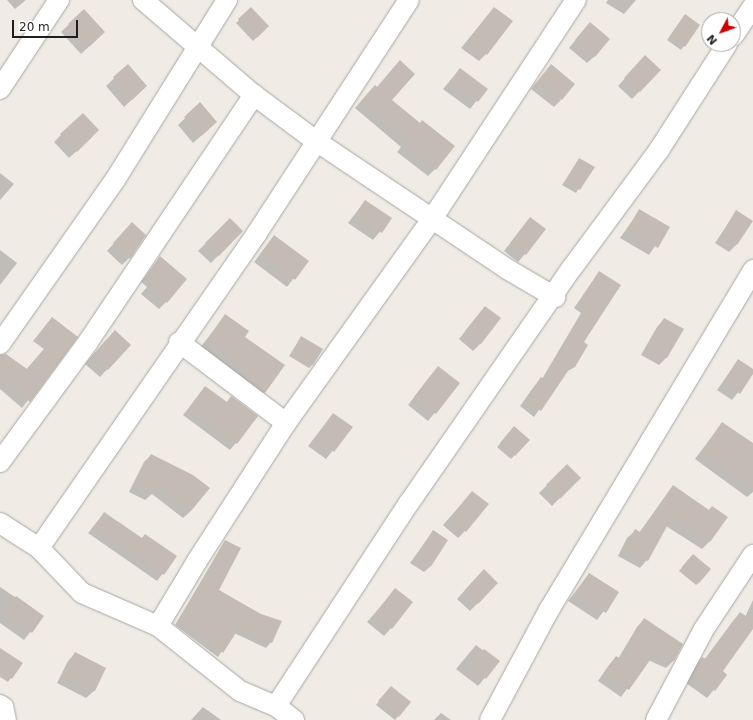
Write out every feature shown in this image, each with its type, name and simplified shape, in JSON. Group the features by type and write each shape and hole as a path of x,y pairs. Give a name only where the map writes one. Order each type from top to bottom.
{"street":[{"path":"0,89 59,0"},
{"path":"143,0 196,47 254,95 316,141 507,269 555,297"},
{"path":"0,344 115,180 226,0"},
{"path":"39,548 179,342 257,233 409,0"},
{"path":"158,626 197,560 286,423 432,219 576,0"},
{"path":"741,24 753,6"},
{"path":"276,706 409,503 555,297 572,268 659,150 722,52"},
{"path":"0,462 88,342 254,95"},
{"path":"490,720 549,610 753,270"},
{"path":"179,342 286,423"},
{"path":"0,523 39,548 82,593 158,626 240,691 276,706 294,720"},
{"path":"656,720 704,629 753,556"},
{"path":"0,705 3,706 6,720"}],"building":[{"path":"251,7 269,26 257,38 238,19"},
{"path":"494,7 513,21 487,55 468,40"},
{"path":"84,9 105,32 89,47 68,24"},
{"path":"685,14 700,25 685,47 670,36"},
{"path":"590,22 610,39 595,57 575,40"},
{"path":"645,55 661,70 640,92 624,78"},
{"path":"400,60 415,74 392,100 420,123 422,120 455,146 436,170 404,144 407,140 361,101 375,85 377,87"},
{"path":"128,64 147,86 132,100 113,77"},
{"path":"551,64 575,84 562,100 538,81"},
{"path":"460,68 488,89 478,102 450,81"},
{"path":"200,102 217,122 201,136 184,117"},
{"path":"83,113 99,130 77,152 60,134"},
{"path":"579,158 595,167 580,190 565,181"},
{"path":"365,200 392,218 382,233 355,215"},
{"path":"639,209 670,227 658,248 627,230"},
{"path":"736,210 753,221 737,245 721,235"},
{"path":"530,217 546,229 526,255 510,243"},
{"path":"230,218 243,231 219,256 205,243"},
{"path":"132,222 146,235 130,259 113,243"},
{"path":"274,235 309,261 295,280 260,254"},
{"path":"160,256 187,279 167,303 148,286 154,279 148,274"},
{"path":"599,271 621,285 584,342 588,345 575,367 572,365 541,411 525,400 541,377 544,379 587,306 579,302"},
{"path":"485,306 501,318 481,344 465,331"},
{"path":"225,314 249,331 245,337 285,365 265,393 245,377 248,372 206,341"},
{"path":"52,317 78,337 30,402 0,376 0,355 6,354 27,369 50,342 39,334"},
{"path":"664,318 684,329 667,358 647,347"},
{"path":"115,330 131,345 108,370 92,356"},
{"path":"301,336 323,349 313,365 292,353"},
{"path":"738,359 753,369 753,374 740,394 723,382"},
{"path":"438,366 460,383 436,414 414,397"},
{"path":"205,386 227,402 231,396 258,416 237,444 189,408"},
{"path":"333,413 353,427 334,452 315,438"},
{"path":"722,422 753,443 753,489 702,451"},
{"path":"514,426 530,440 515,456 500,443"},
{"path":"151,454 193,475 210,488 191,511 158,485 153,494 136,484"},
{"path":"567,464 581,478 560,499 546,485"},
{"path":"673,485 709,510 712,506 728,517 710,542 672,517 648,561 624,548 635,529 640,532"},
{"path":"472,491 489,504 466,532 450,518"},
{"path":"104,512 142,538 145,534 177,556 164,575 94,527"},
{"path":"433,530 448,540 432,565 417,555"},
{"path":"225,540 241,548 219,590 261,614 282,621 272,643 239,628 223,653 179,620"},
{"path":"693,554 711,569 700,582 682,567"},
{"path":"484,569 498,583 478,604 464,591"},
{"path":"589,573 619,592 606,613 575,593"},
{"path":"395,588 413,602 392,629 374,615"},
{"path":"16,596 44,616 32,633 3,613"},
{"path":"740,612 753,621 753,629 723,671 727,675 715,691 693,675 702,657 706,659"},
{"path":"644,618 683,644 674,661 655,653 629,690 604,673 616,656 621,659"},
{"path":"0,648 23,663 12,679 0,672"},
{"path":"484,649 500,661 486,679 471,667"},
{"path":"75,652 106,668 95,691 63,676"},
{"path":"391,686 411,702 399,717 378,701"}]}
